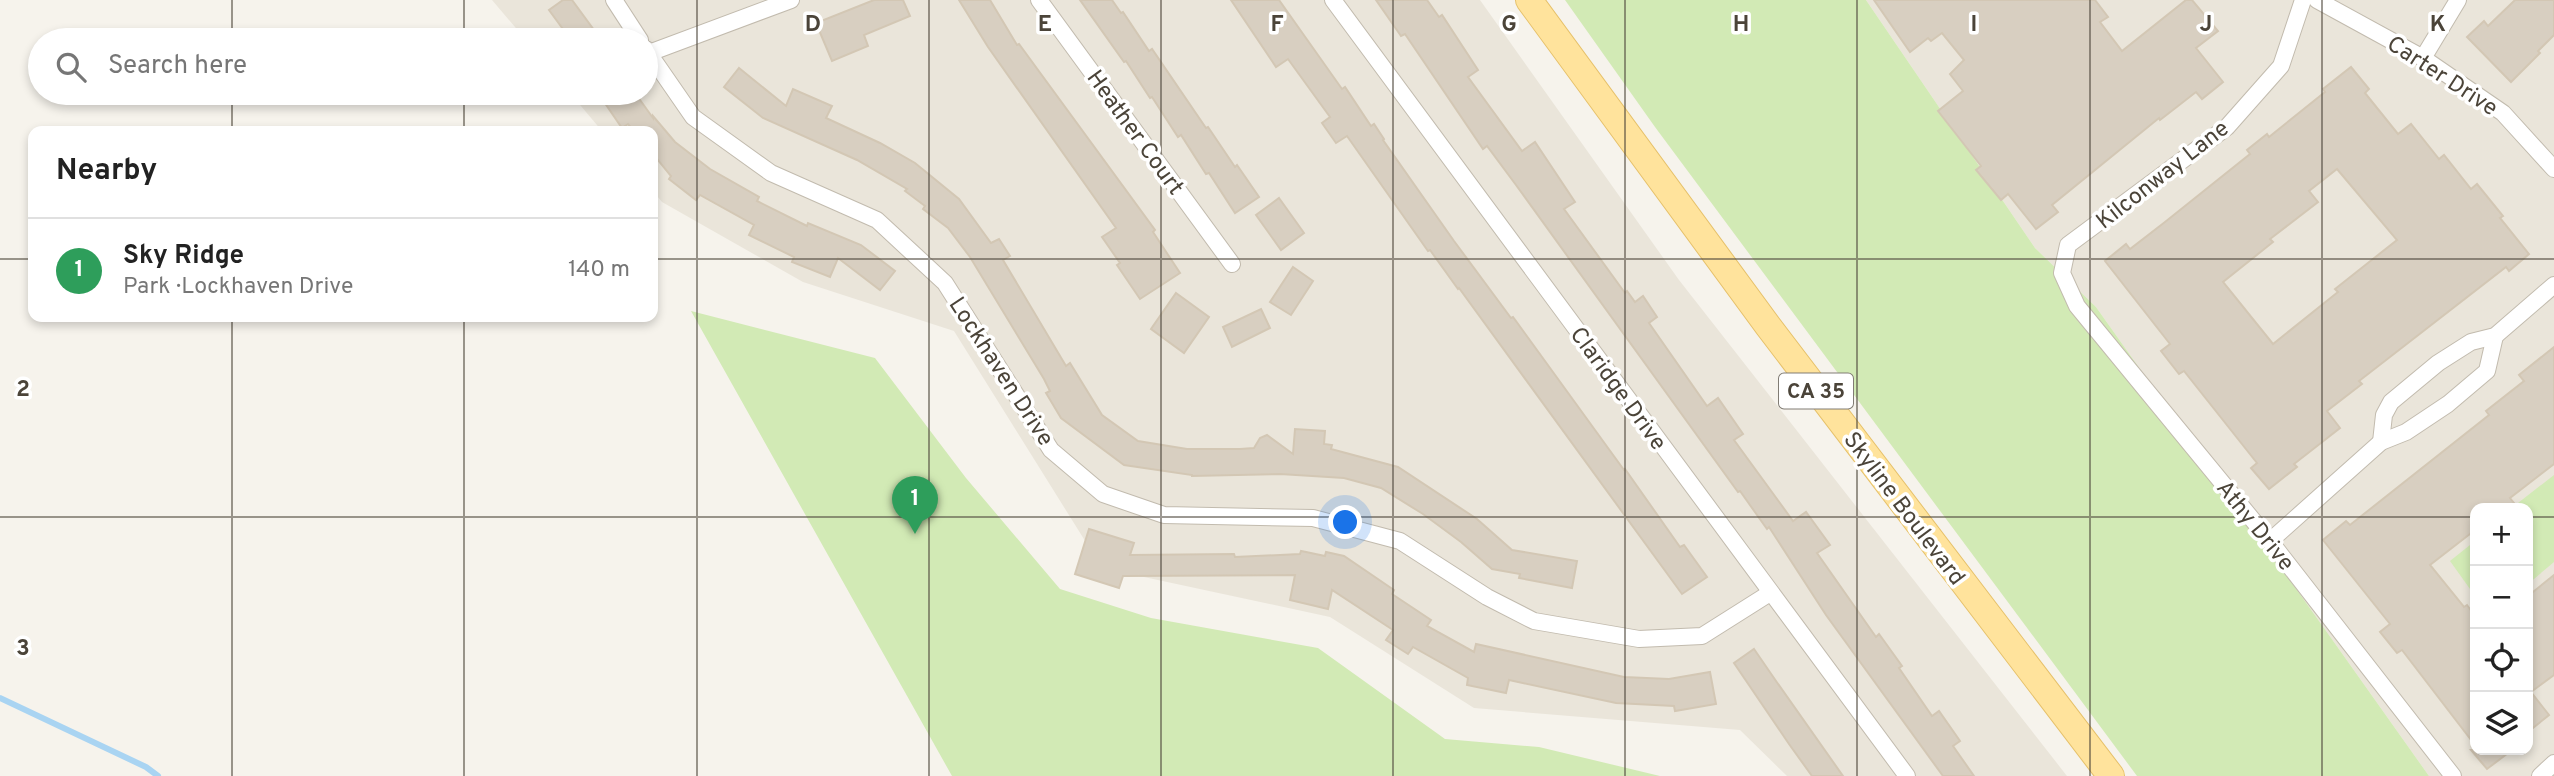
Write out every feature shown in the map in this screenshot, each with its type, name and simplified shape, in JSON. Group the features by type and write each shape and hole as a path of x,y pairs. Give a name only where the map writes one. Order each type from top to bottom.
{"main road":[{"name":"Skyline Boulevard","path":"1529,0 1768,327 2111,776"}],"street":[{"name":"Lockhaven Drive","path":"614,0 632,28"},
{"path":"658,43 791,0"},
{"name":"Heather Court","path":"1039,0 1232,264"},
{"name":"Claridge Drive","path":"1333,0 1907,776"},
{"name":"Kilconway Lane","path":"2062,273 2068,245 2227,127 2281,66 2303,0"},
{"name":"Carter Drive","path":"2317,0 2423,58 2503,113 2554,169"},
{"path":"2423,58 2458,0"},
{"name":"Lockhaven Drive","path":"658,66 693,117 771,173 877,220 945,283 1051,450 1103,494 1164,515 1313,517 1399,541 1487,597 1534,621 1639,639 1702,636 1770,593"},
{"name":"Athy Drive","path":"2062,273 2077,306 2270,541 2453,776"},
{"path":"2381,442 2384,415 2391,402 2438,363 2471,342 2495,336 2554,285"},
{"path":"2270,541 2381,442 2406,432 2448,404 2487,371 2495,336"},
{"path":"2540,776 2554,763"}],"shaded area":[{"path":"492,0 1480,0 1679,280 2067,776 1787,776 1740,730 1474,708 1330,617 1102,568 954,331 803,282 662,202 658,197 658,126 598,126 580,105 658,105 658,28 516,28"},
{"path":"1866,0 2554,0 2554,776 2429,776 2096,307 2035,248"}],"green space":[{"path":"1565,0 1866,0 2035,248 2096,307 2429,776 2137,776 1655,127"},
{"path":"691,311 875,358 966,478 1060,589 1151,618 1318,648 1445,739 1539,747 1660,776 952,776"},
{"path":"2554,475 2554,562 2533,580 2533,503 2518,503"},
{"path":"2470,545 2470,589 2450,561"}],"building":[{"path":"563,0 572,0 593,28 562,28 549,10"},
{"path":"874,0 903,0 910,16 864,35 868,46 832,61 816,23"},
{"path":"959,0 990,0 1017,45 1019,44 1155,230 1153,232 1180,273 1140,299 1102,237 1116,228 988,47"},
{"path":"1080,0 1112,0 1121,13 1123,12 1149,51 1152,49 1206,128 1208,127 1259,197 1235,213 1209,173 1206,174 1181,135 1178,137 1152,97 1150,98"},
{"path":"1231,0 1279,0 1342,89 1345,87 1371,126 1374,124 1454,241 1511,318 1513,317 1680,547 1684,545 1707,577 1682,594 1459,288 1430,250 1428,251 1347,136 1336,143 1322,123 1330,117 1288,59 1276,67"},
{"path":"1376,0 1427,0 1439,17 1442,15 1478,70 1468,77 1522,151 1535,142 1575,202 1564,209 1625,293 1627,291 1635,302 1643,296 1657,317 1649,323 1707,406 1718,398 1743,434 1734,440 1793,521 1806,512 1830,545 1817,553 1876,637 1879,634 1902,666 1899,668 1932,716 1939,711 1960,741 1953,746 1974,776 1943,776 1826,615 1769,527 1767,529 1740,491 1738,492 1516,185 1487,146 1483,149 1405,34 1401,36"},
{"path":"1874,0 2095,0 2108,17 2100,22 2122,51 2186,0 2192,0 2218,31 2196,48 2223,82 2202,99 2196,92 2160,120 2159,118 2052,205 2058,212 2036,229 2008,194 2001,200 1976,170 1981,166 1938,111 1963,91 1950,74 1964,60 1942,33 1931,41 1928,38 1910,52"},
{"path":"2515,0 2554,0 2554,35 2511,82 2467,37 2484,21 2488,26"},
{"path":"2351,67 2369,89 2365,93 2398,134 2411,124 2439,159 2444,155 2471,189 2477,184 2529,254 2509,271 2506,267 2359,381 2362,384 2327,411 2340,428 2294,464 2297,467 2269,489 2251,468 2257,463 2184,371 2179,374 2161,351 2170,344 2105,261 2126,244 2130,249 2165,222 2250,154 2247,150 2267,134 2269,137 2325,92 2323,89","holes":["2337,169 2397,240 2335,289 2338,292 2273,344 2223,282 2273,242 2270,239 2318,202 2309,191"]},
{"path":"739,68 786,106 793,89 832,106 826,118 915,163 959,199 991,243 999,239 1010,256 1003,260 1066,366 1070,363 1102,415 1138,441 1187,449 1240,449 1254,448 1260,438 1267,435 1293,454 1295,429 1325,431 1324,444 1332,445 1331,449 1398,467 1477,519 1512,550 1577,561 1572,588 1519,578 1520,574 1492,569 1423,514 1381,488 1344,478 1280,474 1192,476 1124,465 1061,418 1046,393 1050,391 1044,379 970,257 948,228 923,209 925,206 905,191 907,189 857,160 763,118 724,87"},
{"path":"606,105 644,105 675,142 710,169 759,197 757,201 807,226 808,223 861,245 895,271 880,290 838,258 830,277 792,262 794,257 749,235 754,225 700,195 696,200 669,179 671,176 658,160 658,126 621,126"},
{"path":"1279,198 1304,233 1281,250 1256,215"},
{"path":"1293,267 1313,281 1291,315 1270,302"},
{"path":"1176,293 1209,317 1184,353 1151,329"},
{"path":"1261,309 1270,328 1232,347 1223,327"},
{"path":"2554,347 2554,464 2510,498 2514,503 2470,503 2470,534 2430,565 2464,607 2467,605 2470,609 2470,738 2402,650 2397,653 2380,632 2390,624 2323,540 2346,521 2350,525 2489,415 2486,411 2524,381 2519,375"},
{"path":"1089,529 1134,543 1130,555 1234,554 1235,557 1300,554 1301,551 1325,556 1326,552 1344,556 1394,590 1392,594 1431,620 1427,626 1474,652 1476,644 1624,677 1669,679 1710,672 1716,704 1675,711 1674,706 1616,703 1509,680 1506,693 1467,685 1468,678 1413,647 1408,654 1386,640 1393,630 1332,590 1328,609 1290,600 1295,575 1123,576 1119,588 1075,574"},
{"path":"2554,575 2554,675 2533,691 2533,629 2533,592"},
{"path":"1754,649 1843,776 1812,776 1789,744 1734,663"},
{"path":"2533,695 2549,715 2533,728"},
{"path":"2475,755 2505,755 2487,769"}],"waterway":[{"path":"0,698 146,767 158,776"}],"place":[{"name":"Sky Ridge","path":"915,534"}]}
